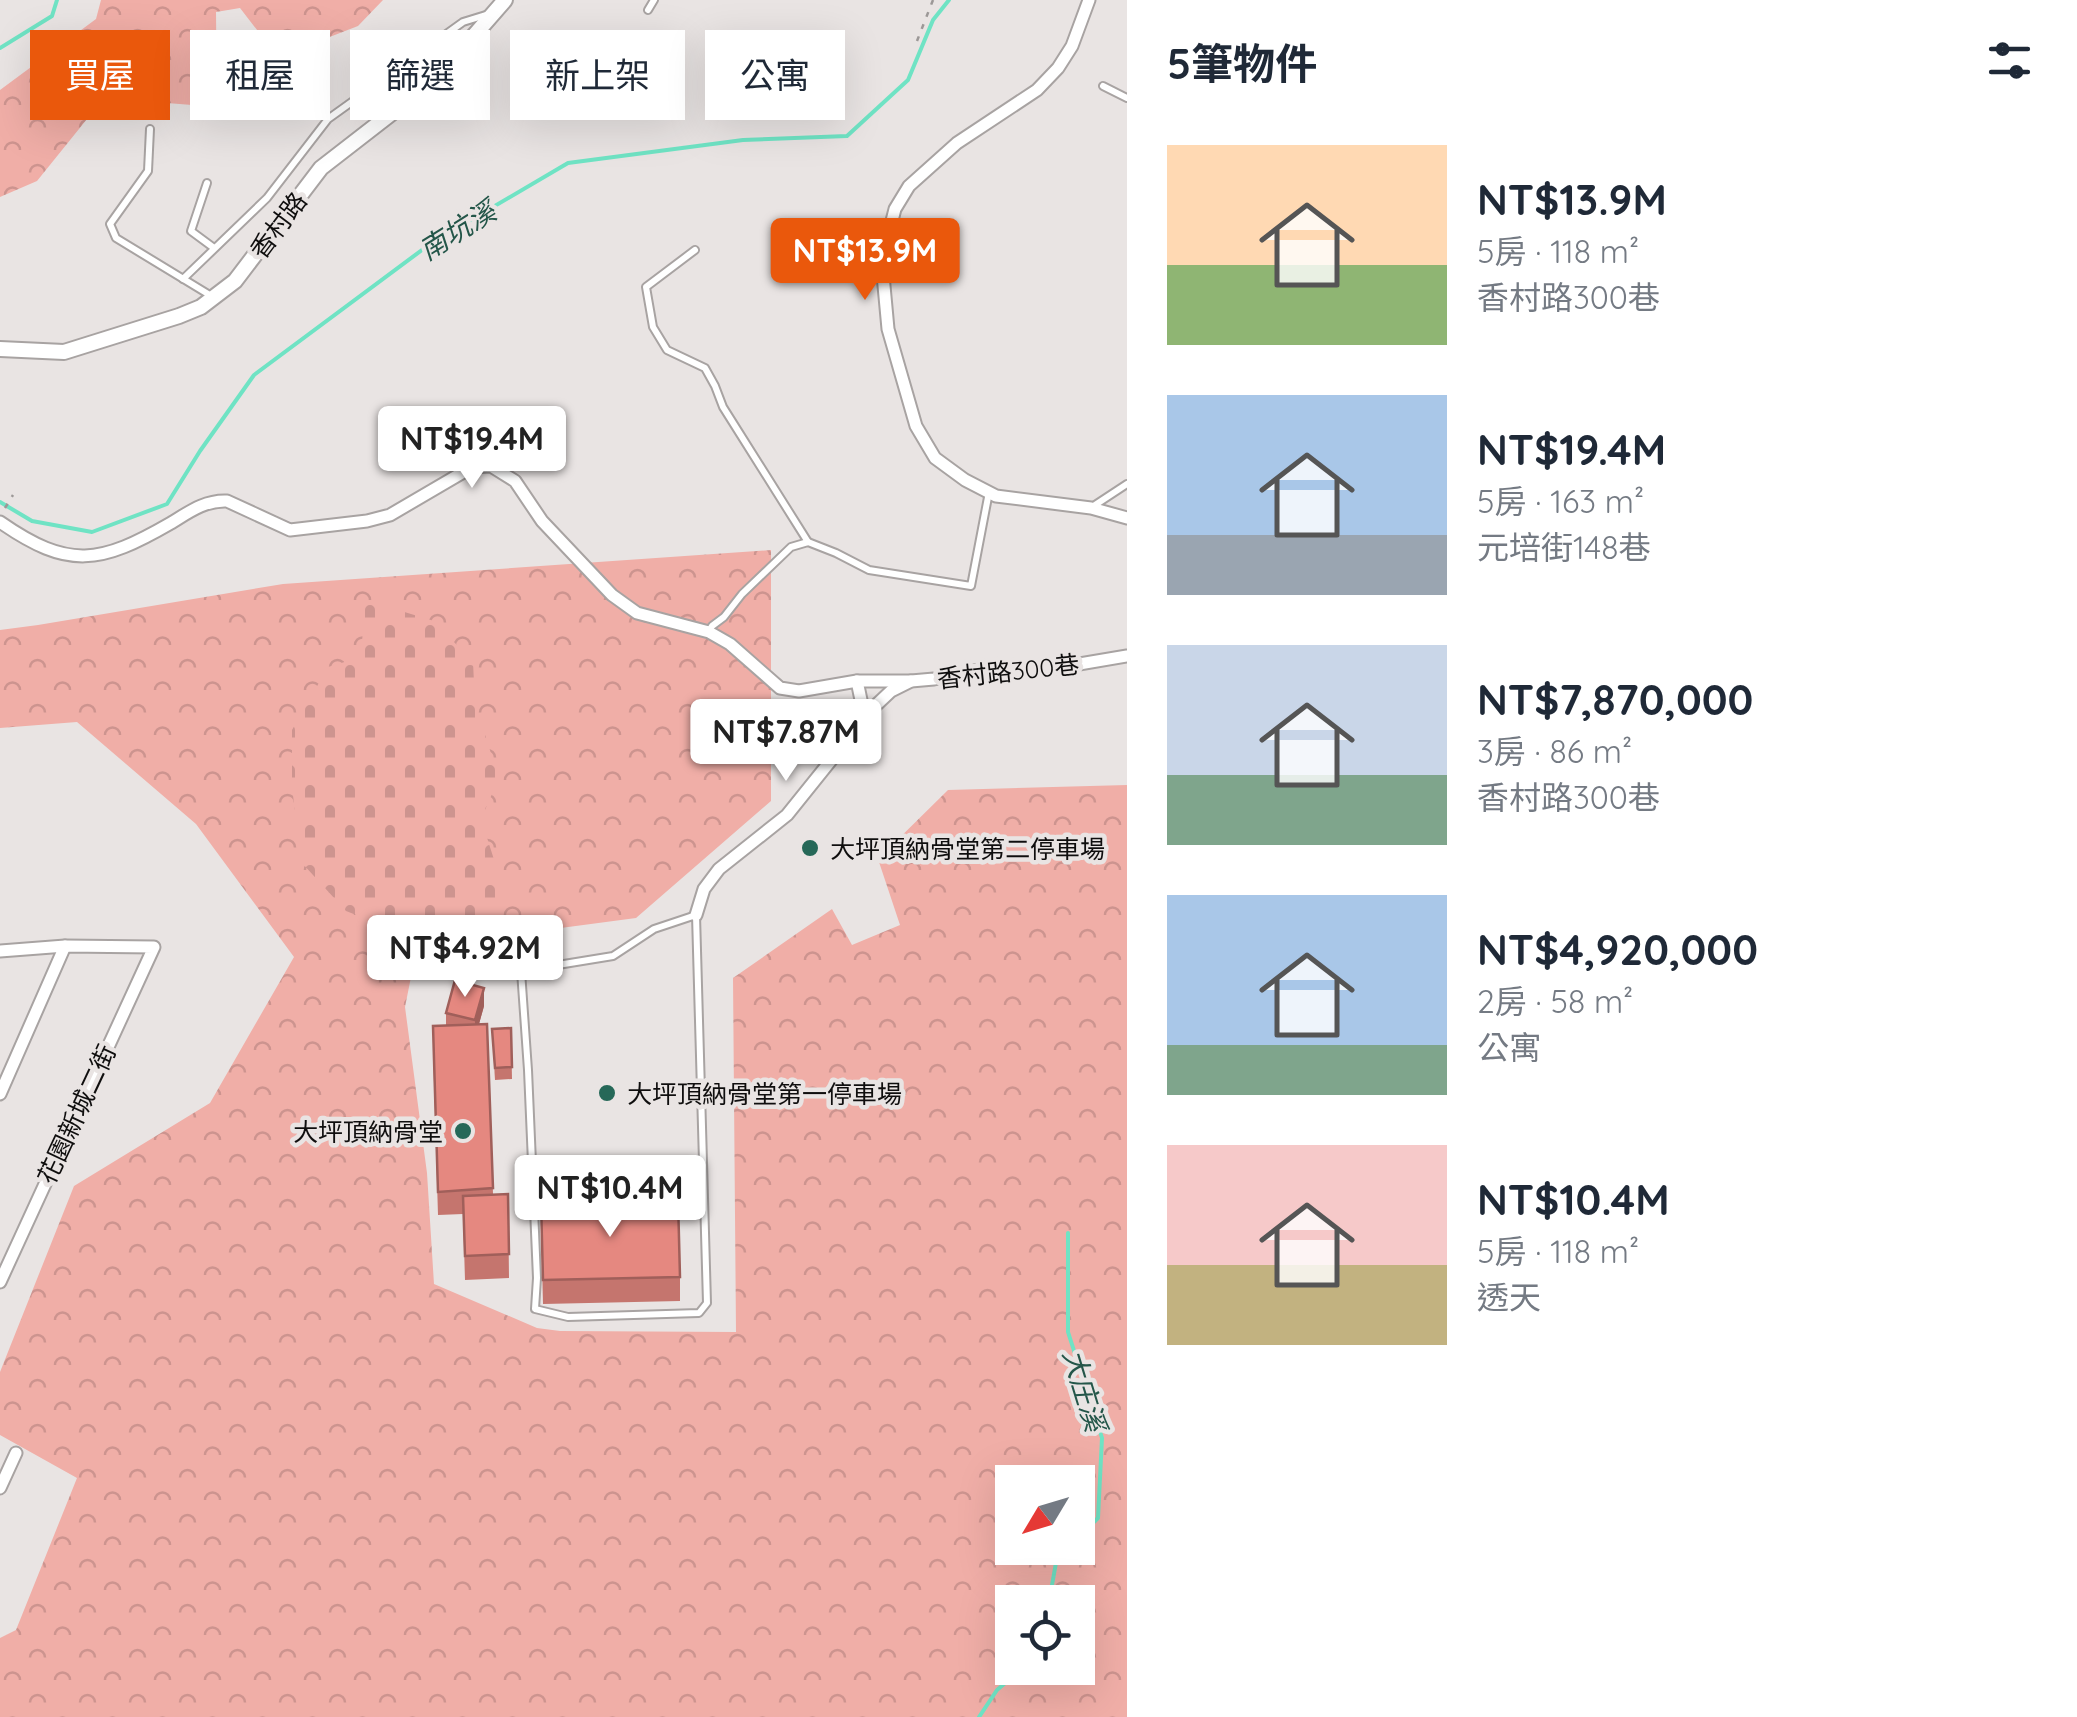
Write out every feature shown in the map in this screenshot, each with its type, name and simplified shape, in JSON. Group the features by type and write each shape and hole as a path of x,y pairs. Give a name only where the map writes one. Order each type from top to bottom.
{"street":[{"path":"1089,0 1072,46 1058,68 1037,90 957,143 909,186 894,209 884,252 888,330 916,426 934,458 996,496 1091,508 1127,518"},
{"name":"香村路","path":"0,349 64,352 201,308 235,280 320,168 438,78 500,6"},
{"path":"1,518 29,542 61,555 113,553 199,506 217,501 228,501 290,530 367,522 390,515 472,467 491,466 516,481 542,521 612,595 637,613 709,632 730,644 780,688 798,691 856,681 911,681"},
{"name":"香村路300巷","path":"696,914 704,889 718,869 787,814 891,690 911,681 983,669 1044,670 1127,656"},
{"path":"856,681 864,719"},
{"path":"0,951 65,946 0,1094"},
{"name":"花園新城二街","path":"0,1282 154,947 65,946"},
{"path":"0,1488 16,1453"}],"lane":[{"path":"648,10 654,0"},
{"path":"183,279 266,198 328,119 464,22 500,6"},
{"path":"1103,86 1127,98"},
{"path":"150,129 148,171 110,224 116,238 214,298"},
{"path":"207,183 191,231 214,248"},
{"path":"695,250 646,287 653,328 667,350 705,368 722,407 808,542 868,570 971,586 988,492"},
{"path":"1091,508 1127,484"},
{"path":"709,632 791,547 808,542"},
{"path":"453,971 521,971 613,956 654,929 696,914 707,1303 699,1313 568,1317 535,1309 537,1278 521,971"}],"path":[{"path":"917,41 932,0"},
{"path":"1,518 14,495"}],"green space":[{"path":"101,0 383,0 358,26 330,37 330,30 257,30 240,8 216,12 216,30 190,30 190,105 170,103 170,30 81,30 96,19"},
{"path":"30,68 30,120 86,120 37,181 0,197 0,90"},
{"path":"771,550 771,801 636,918 417,947 405,1007 427,1173 434,1284 537,1328 736,1332 733,978 832,909 852,945 900,925 878,859 948,790 1127,785 1127,1717 0,1717 0,1638 16,1630 77,1478 0,1435 0,1372 74,1186 210,1103 294,957 196,824 77,722 0,728 0,630 283,584"},
{"path":"365,600 434,621 473,662 475,704 499,778 481,819 506,897 490,925 423,941 346,911 302,863 292,788 292,730 328,667 361,657"}],"building":[{"path":"455,980 484,988 475,1020 446,1013"},
{"name":"大坪頂納骨堂","path":"487,1024 493,1188 438,1192 433,1026"},
{"path":"511,1028 512,1067 495,1068 492,1029"},
{"path":"508,1194 509,1254 465,1256 463,1196"},
{"path":"678,1199 680,1277 543,1280 541,1202"}],"waterway":[{"path":"0,48 52,16 57,0"},
{"name":"南坑溪","path":"0,502 32,521 92,532 167,504 254,375 430,244 568,163 743,140 847,136 908,80 933,20 949,0"},
{"name":"大庄溪","path":"1068,1233 1068,1332 1102,1438 1095,1521"},
{"name":"大庄溪","path":"1052,1585 1056,1565"},
{"name":"大庄溪","path":"979,1717 1003,1685"}],"place":[{"name":"大坪頂納骨堂第二停車場","path":"810,848"},
{"name":"大坪頂納骨堂第一停車場","path":"607,1093"},
{"name":"大坪頂納骨堂","path":"463,1131"}]}
